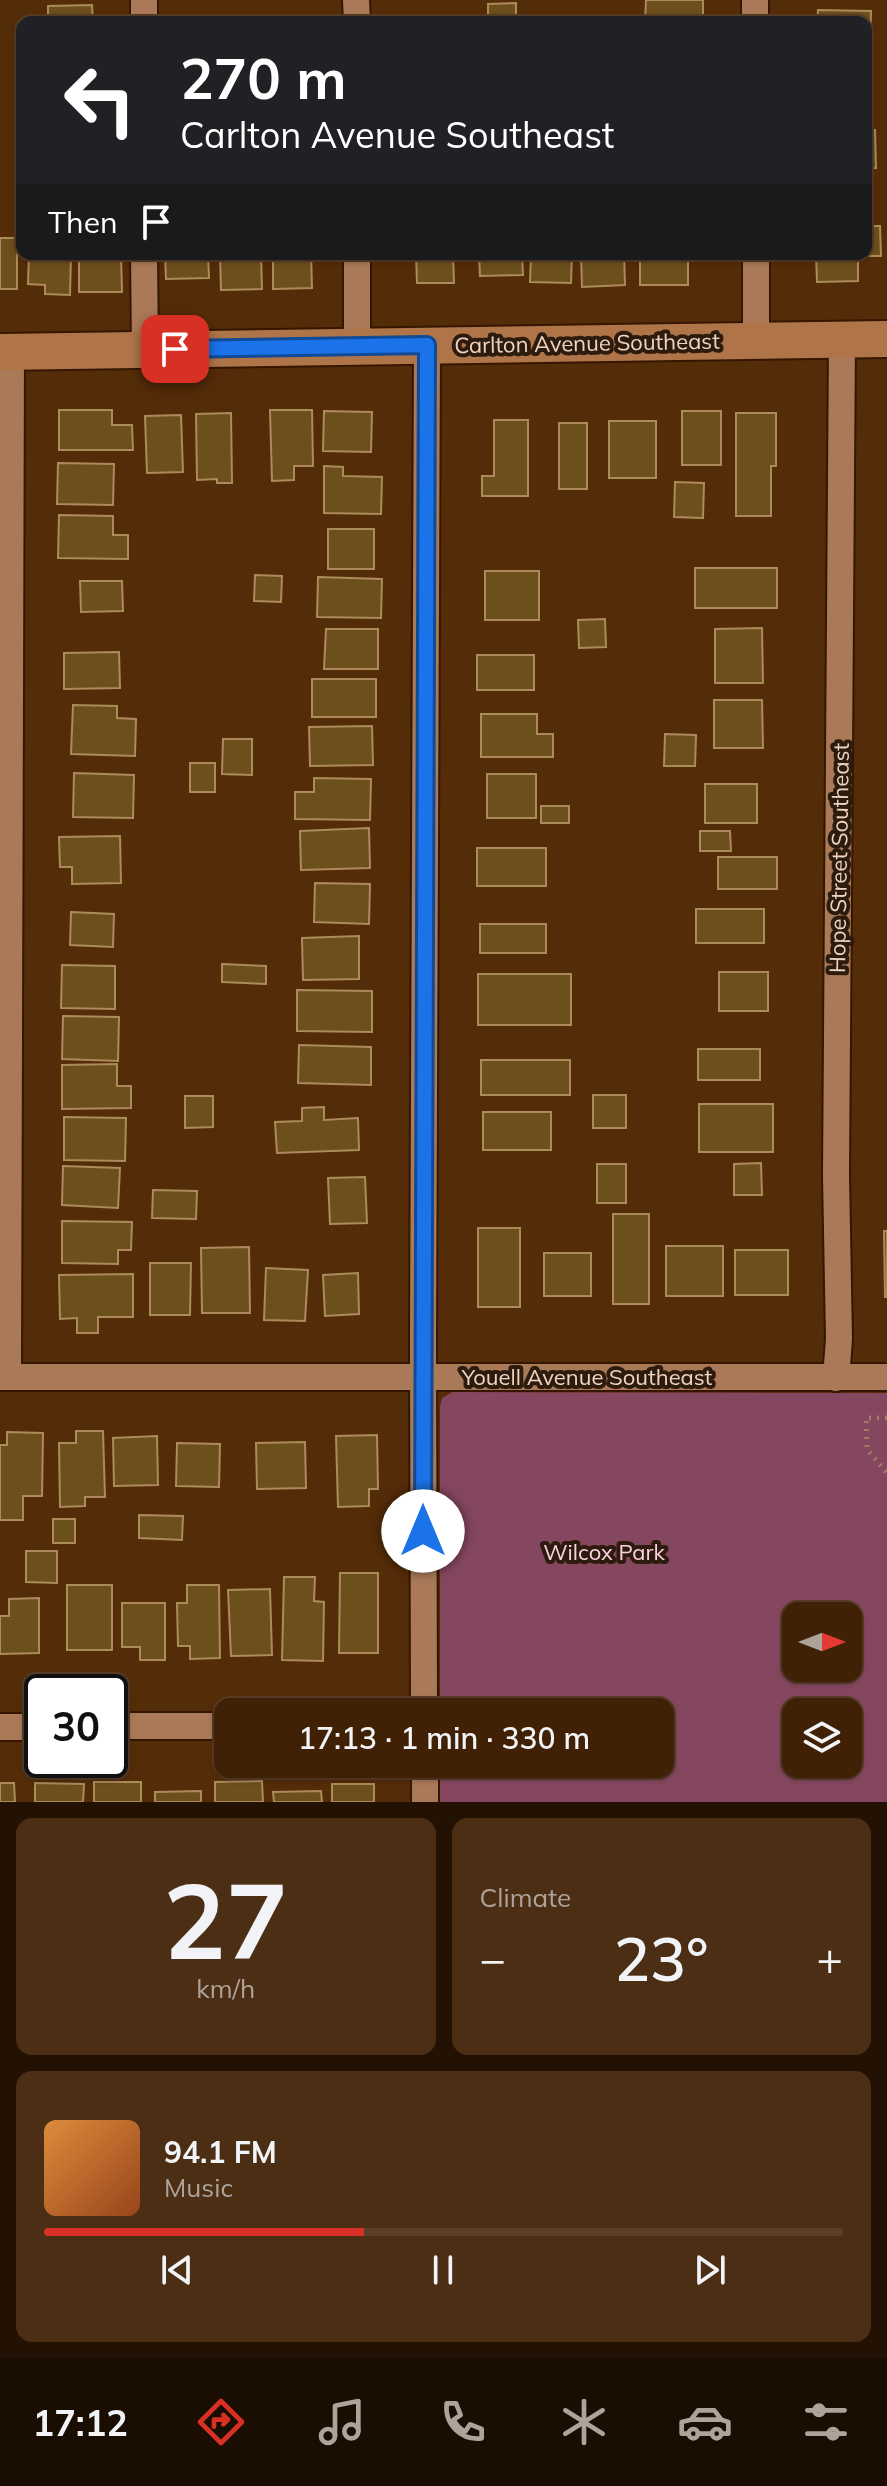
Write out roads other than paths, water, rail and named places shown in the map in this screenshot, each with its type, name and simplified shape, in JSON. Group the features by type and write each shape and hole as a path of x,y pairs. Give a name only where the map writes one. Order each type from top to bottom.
{"street":[{"path":"144,260 145,350"},
{"path":"357,260 357,346"},
{"path":"756,260 756,340"},
{"name":"Hope Street Southeast","path":"836,1378 839,1339 836,1175 842,339"},
{"name":"Carlton Avenue Southeast","path":"6,352 887,339"},
{"path":"424,1698 427,345"},
{"path":"4,1377 6,352"},
{"name":"Youell Avenue Southeast","path":"4,1377 887,1377"},
{"path":"128,1726 214,1726"},
{"path":"0,1727 24,1727"},
{"path":"425,1778 425,1802"}],"park label":[{"name":"Wilcox Park","path":"604,1552"}]}
